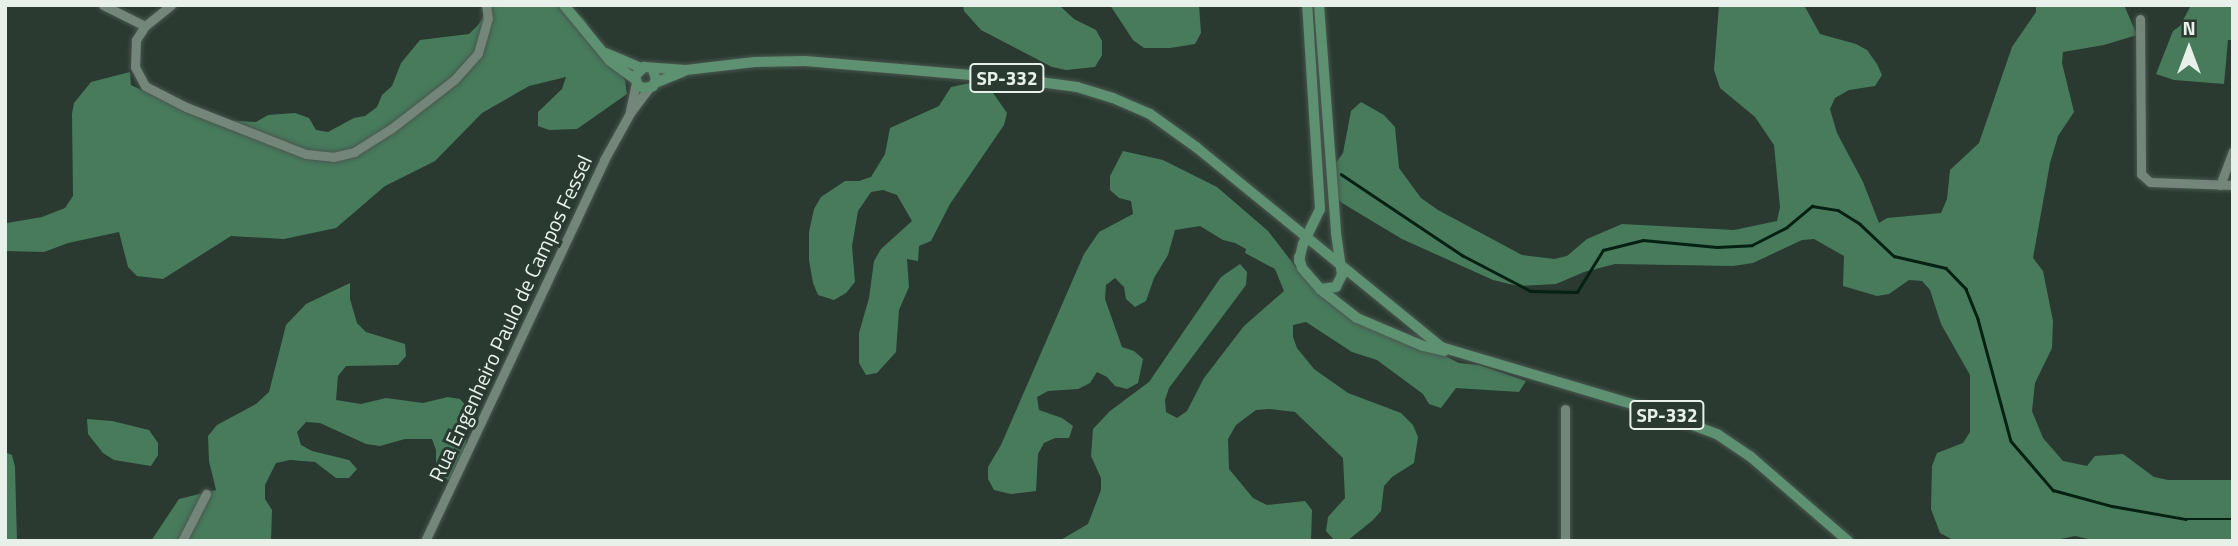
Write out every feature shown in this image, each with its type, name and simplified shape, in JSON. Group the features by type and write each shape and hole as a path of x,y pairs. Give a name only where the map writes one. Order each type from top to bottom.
{"main road":[{"name":"SP-332","path":"564,5 615,66 642,88 686,70"},
{"path":"1300,257 1320,209 1307,5"},
{"path":"1319,5 1336,233 1341,266 1339,284 1320,289"},
{"name":"SP-332","path":"604,52 647,69 686,70 770,61 856,63 1077,87 1113,97 1150,114 1196,147 1435,343 1454,352"},
{"path":"636,81 647,69"},
{"path":"647,69 652,85"},
{"path":"1291,224 1316,221"},
{"name":"SP-332","path":"1291,224 1300,257 1320,289 1357,318 1423,346 1454,352 1652,410 1717,434 1751,457 1848,541"},
{"path":"1300,257 1314,250 1341,266"}],"street":[{"path":"103,5 145,26"},
{"path":"171,5 145,26 136,40 137,73 145,86 186,107 306,153 333,156 354,152 392,128 454,80 478,53 488,19 486,5"},
{"path":"2140,19 2141,168 2144,178 2150,182 2233,186"},
{"name":"Rua Engenheiro Paulo de Campos Fessel","path":"630,113 636,81"},
{"name":"Rua Engenheiro Paulo de Campos Fessel","path":"425,541 604,160 630,113 652,85"},
{"path":"2220,185 2233,151"},
{"path":"1564,409 1565,541"},
{"path":"182,541 206,494"}],"green space":[{"path":"485,5 568,5 584,19 625,80 627,94 577,129 549,130 538,126 538,112 562,89 566,77 529,86 482,113 435,161 385,186 336,228 284,239 231,236 163,279 137,276 128,267 119,232 68,243 44,252 5,251 7,223 42,217 65,208 73,196 72,114 74,103 91,82 130,72 131,85 202,119 256,122 268,115 295,113 309,118 316,130 328,132 354,118 365,116 377,107 382,95 392,86 401,63 420,40 469,34 479,24 486,11"},
{"path":"963,5 1059,5 1074,19 1096,30 1102,41 1102,55 1095,67 1066,70 1052,67 981,30 964,11"},
{"path":"1110,5 1199,5 1201,33 1195,44 1144,48 1133,40"},
{"path":"1719,5 1804,5 1820,34 1856,44 1867,50 1882,75 1875,86 1849,90 1835,98 1830,109 1837,133 1863,182 1879,223 1887,218 1941,213 1947,199 1950,170 1979,143 2012,47 2036,12 2036,5 2124,5 2137,35 2104,45 2063,52 2062,63 2074,112 2058,136 2050,163 2033,258 2043,271 2053,321 2052,348 2035,383 2032,411 2043,438 2063,461 2087,466 2095,456 2123,454 2154,477 2168,480 2233,480 2233,541 2098,541 2075,536 2051,541 1955,541 1940,533 1931,509 1932,466 1937,453 1963,443 1970,432 1970,375 1941,324 1930,290 1922,281 1909,280 1889,294 1877,296 1843,286 1844,256 1814,239 1802,240 1753,263 1733,266 1615,264 1584,272 1556,284 1518,286 1493,280 1402,239 1342,203 1330,190 1335,164 1343,153 1351,111 1361,102 1384,115 1395,127 1399,168 1421,198 1522,255 1554,259 1567,256 1587,239 1622,224 1734,230 1777,221 1780,207 1774,145 1755,117 1720,88 1714,70"},
{"path":"2233,5 2233,40 2228,40 2224,84 2174,80 2156,74 2173,31 2180,26 2190,7"},
{"path":"984,80 1007,113 1004,125 950,204 931,241 919,246 918,261 907,259 909,287 899,310 896,352 877,373 866,375 859,363 859,333 869,298 874,261 881,249 912,221 897,195 883,190 871,192 858,211 852,246 855,282 846,293 834,300 818,295 813,283 809,260 809,232 814,209 821,197 845,181 859,181 871,177 885,154 890,128 939,106 951,87"},
{"path":"1123,151 1163,160 1217,187 1268,231 1302,275 1337,302 1459,363 1479,365 1526,381 1519,392 1456,388 1441,408 1429,404 1423,394 1377,360 1352,352 1306,322 1293,325 1297,348 1314,369 1348,393 1401,413 1413,425 1418,437 1414,463 1392,477 1384,486 1381,511 1373,520 1347,541 1334,540 1326,531 1328,517 1345,498 1343,458 1295,412 1269,409 1256,410 1236,425 1228,439 1229,469 1253,498 1267,505 1305,501 1312,510 1311,541 1059,541 1088,524 1101,490 1101,478 1091,456 1093,429 1110,411 1149,382 1221,277 1240,264 1247,272 1246,285 1169,388 1165,400 1166,412 1177,418 1187,411 1204,378 1244,326 1284,291 1275,269 1245,253 1246,249 1223,240 1200,226 1175,230 1168,255 1154,278 1146,301 1135,307 1126,299 1124,287 1115,278 1106,285 1105,299 1122,347 1134,351 1143,359 1138,383 1127,389 1115,386 1107,377 1097,372 1090,383 1078,389 1048,391 1037,397 1039,410 1062,418 1073,426 1069,438 1055,438 1044,443 1038,454 1036,491 1011,494 994,490 988,479 988,467 1001,445 1084,254 1099,232 1133,214 1131,201 1119,198 1110,190 1110,176"},
{"path":"350,283 350,299 357,323 366,332 405,344 406,356 398,365 346,366 338,376 336,400 361,404 386,398 423,403 448,397 460,399 468,408 469,421 461,474 448,480 436,475 436,450 432,439 405,439 380,446 366,444 320,423 306,422 297,432 301,445 312,451 349,460 357,469 349,478 336,478 315,462 290,460 276,463 265,485 265,499 272,510 271,541 151,541 179,499 216,490 209,461 208,436 217,425 256,404 269,392 286,325 306,304"},
{"path":"87,419 112,421 149,430 158,443 158,455 151,466 114,460 103,453 88,434"},
{"path":"5,452 12,455 15,467 17,541 5,541"}],"waterway":[{"path":"1341,174 1462,255 1531,291 1577,292 1603,250 1643,240 1717,247 1752,245 1787,227 1812,206 1838,210 1860,224 1894,256 1946,268 1966,289 1978,319 2011,441 2053,490 2112,506 2186,519 2233,519"}]}
